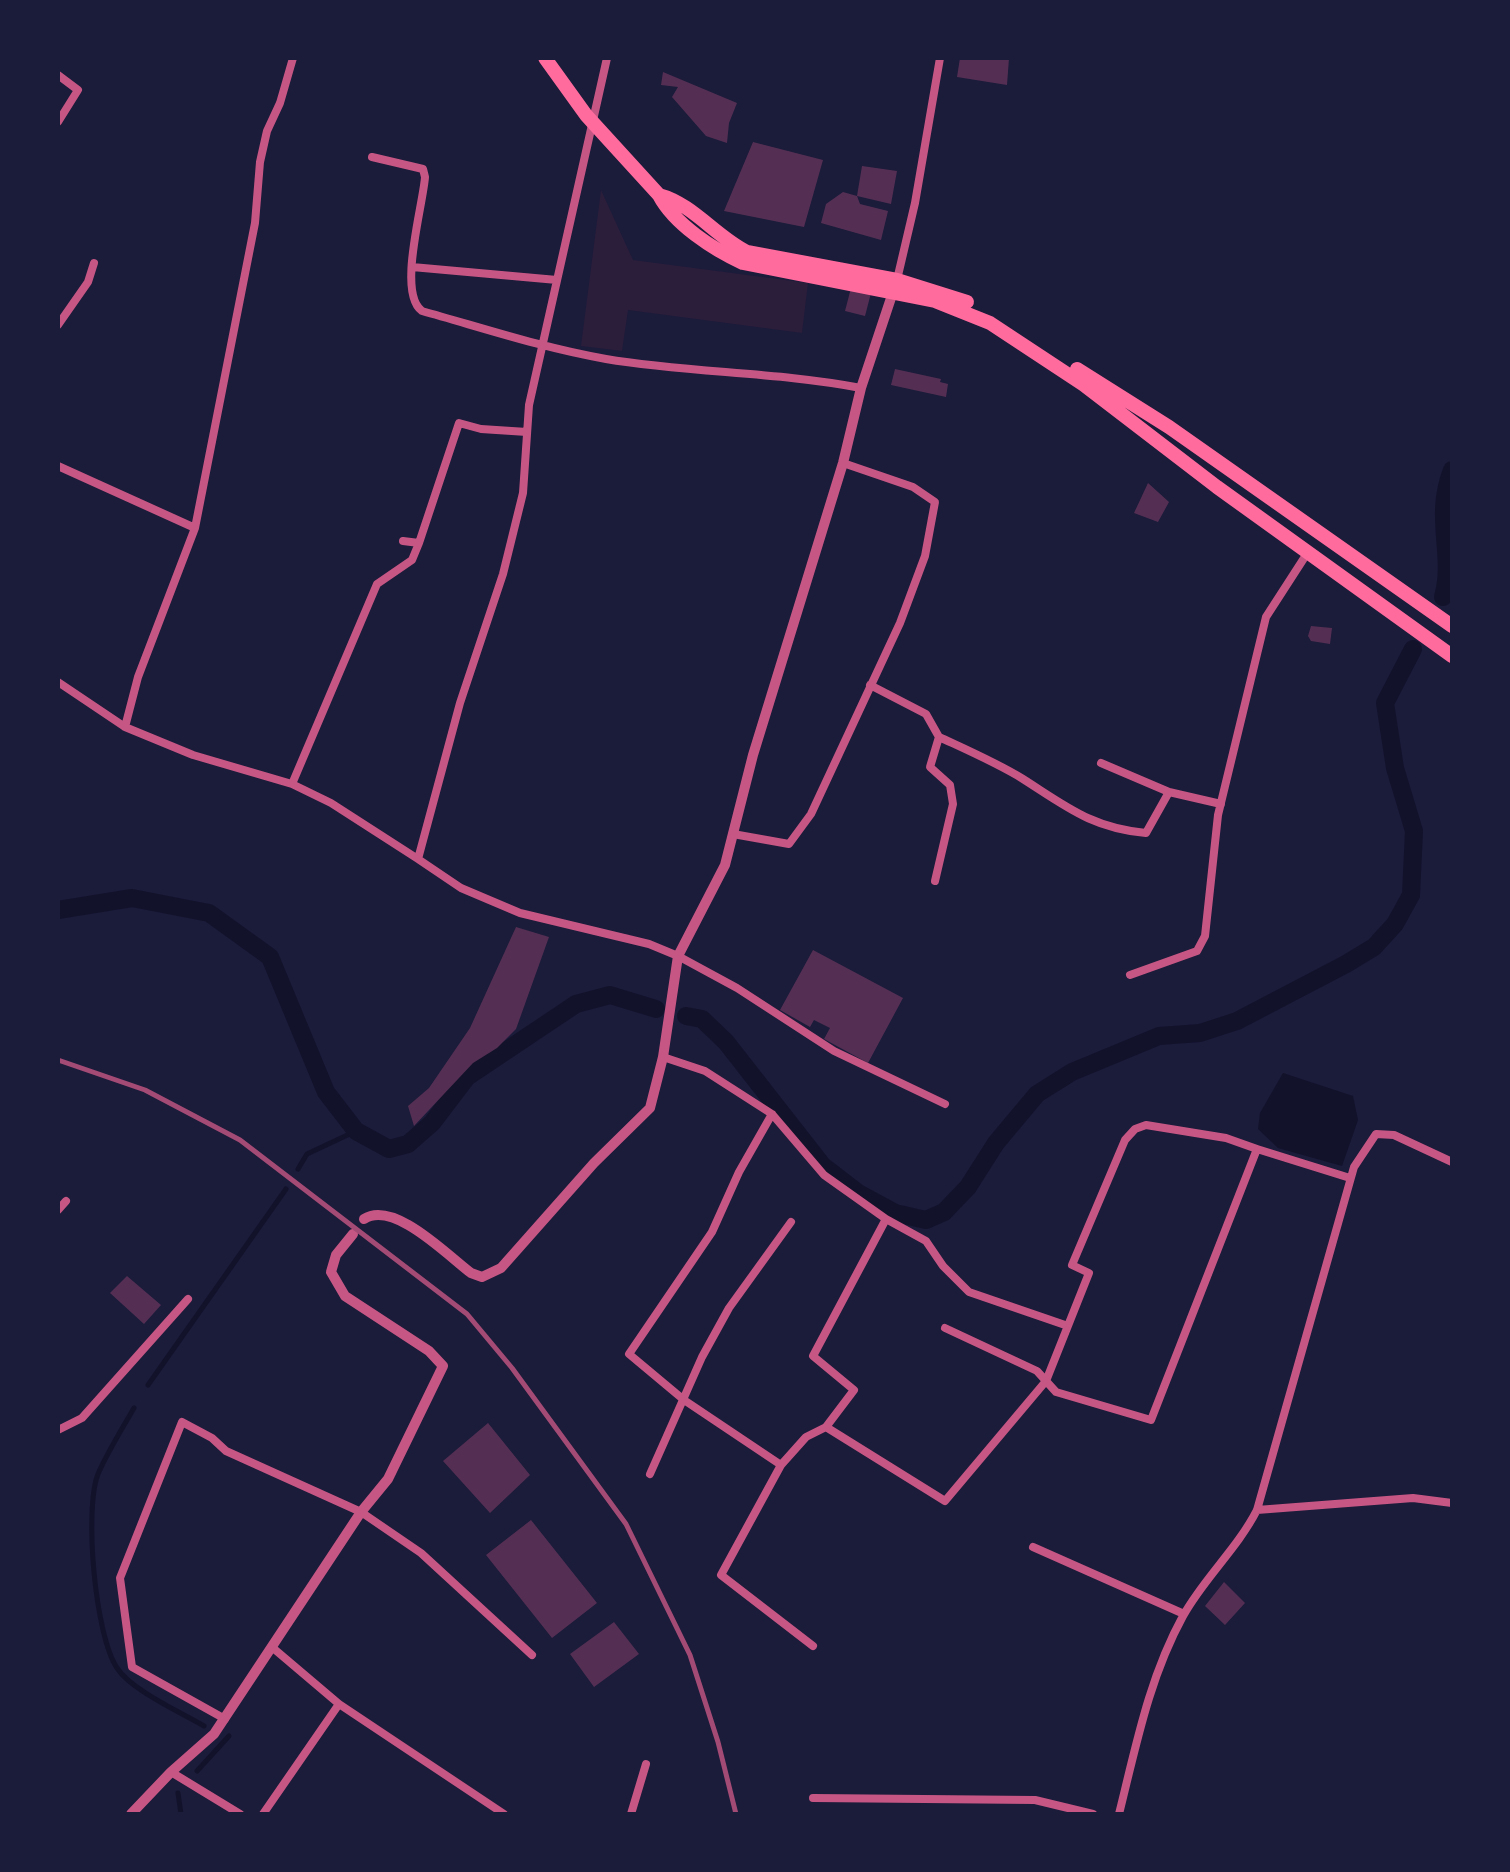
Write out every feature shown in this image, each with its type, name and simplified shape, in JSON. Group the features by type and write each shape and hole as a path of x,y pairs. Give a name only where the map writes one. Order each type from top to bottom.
{"highway":[{"path":"545,58 593,123 659,195 668,211 727,256 743,263 937,290 982,310 1169,427 1452,626"},
{"path":"895,286 990,323 1084,385 1217,487 1452,656"}],"street":[{"path":"125,727 138,677 195,528 255,223 265,141 293,58"},
{"path":"418,859 456,716 523,493 527,432 557,280 607,58"},
{"path":"364,1219 382,1213 403,1220 471,1273 482,1277 501,1268 594,1163 650,1108 663,1057 678,956 725,865 753,755 843,463 861,388 895,286 915,203 940,58"},
{"path":"58,75 78,90 58,122"},
{"path":"372,157 423,169 425,184 412,267 412,298 422,311 609,360 780,376 861,388"},
{"path":"58,325 88,282 94,263"},
{"path":"412,267 557,280"},
{"path":"292,784 377,584 412,560 459,423 481,429 527,432"},
{"path":"733,834 789,844 811,814 900,623 925,556 935,502 913,487 843,463"},
{"path":"58,466 195,528"},
{"path":"403,541 419,543"},
{"path":"1130,975 1197,951 1205,936 1221,804 1266,617 1308,551"},
{"path":"58,682 125,727 193,755 292,784 331,803 461,888 520,913 649,944 678,956 737,988 834,1051 945,1104"},
{"path":"870,685 926,714 939,737 1020,778 1079,816 1113,830 1146,833 1169,792"},
{"path":"935,881 953,804 950,785 930,767 939,737"},
{"path":"1101,763 1169,792 1221,804"},
{"path":"663,1057 705,1071 772,1114 824,1175 886,1219 926,1241 943,1266 969,1292 1068,1326"},
{"path":"772,1114 739,1172 712,1232 629,1354 684,1400 781,1465"},
{"path":"826,1427 945,1501 1046,1381 1089,1273 1072,1265 1125,1140 1135,1129 1146,1125 1226,1138 1350,1178"},
{"path":"1119,1814 1147,1699 1184,1614 1244,1535 1257,1510 1350,1178 1367,1143 1376,1134 1394,1135 1452,1162"},
{"path":"945,1328 1037,1371 1056,1392 1151,1420 1257,1149"},
{"path":"58,1210 66,1201"},
{"path":"813,1646 721,1575 781,1465 806,1437 826,1427 854,1390 813,1356 886,1219"},
{"path":"650,1474 729,1308 791,1222"},
{"path":"131,1814 171,1772 214,1734 225,1719 361,1512 388,1479 443,1366 429,1351 345,1296 331,1272 336,1255 353,1234"},
{"path":"58,1430 82,1418 188,1299"},
{"path":"225,1719 132,1667 120,1578 182,1422 212,1438 226,1451 361,1512 421,1553 532,1655"},
{"path":"1257,1510 1380,1499 1413,1498 1452,1503"},
{"path":"1033,1547 1184,1614"},
{"path":"273,1648 339,1704 504,1814"},
{"path":"263,1814 339,1704"},
{"path":"631,1814 646,1764"},
{"path":"171,1772 240,1814"},
{"path":"813,1798 1035,1800 1093,1814"},
{"path":"923,1814 924,1800"},
{"path":"958,1800 958,1814"},
{"path":"998,1801 999,1814"}],"shaded area":[{"path":"601,190 633,260 808,283 802,333 628,310 622,351 581,346"},
{"path":"1283,1073 1353,1096 1358,1120 1342,1166 1278,1148 1258,1129 1260,1113"}],"building":[{"path":"960,58 1009,58 1007,85 957,77"},
{"path":"663,72 737,103 729,123 727,143 706,136 672,97 678,87 661,85"},
{"path":"753,142 823,160 804,227 724,211"},
{"path":"862,166 897,171 891,204 857,196"},
{"path":"843,192 857,196 860,204 888,211 881,240 821,223 826,204"},
{"path":"851,288 871,293 865,316 845,311"},
{"path":"895,369 941,379 940,382 948,384 946,397 891,385"},
{"path":"1148,483 1169,502 1158,522 1134,513"},
{"path":"1311,626 1332,628 1330,644 1311,641 1308,636"},
{"path":"516,927 549,937 516,1029 497,1048 473,1063 414,1126 408,1106 429,1088 470,1028"},
{"path":"813,950 903,998 868,1063 824,1039 830,1028 814,1020 810,1027 780,1010"},
{"path":"127,1276 161,1305 144,1324 110,1293"},
{"path":"488,1423 530,1475 490,1513 443,1461"},
{"path":"531,1520 597,1603 552,1638 486,1555"},
{"path":"1224,1582 1245,1603 1225,1625 1205,1606"},
{"path":"614,1622 639,1654 594,1687 570,1654"}],"waterway":[{"path":"1443,597 1447,566 1444,504 1452,470"},
{"path":"686,1016 702,1019 726,1042 823,1166 858,1193 895,1213 926,1220 944,1212 968,1187 996,1143 1037,1094 1072,1072 1159,1036 1200,1033 1237,1021 1374,947 1395,924 1411,895 1414,831 1395,768 1385,703 1413,649"},
{"path":"58,910 132,898 209,913 270,957 326,1092 356,1131 389,1149 408,1144 432,1123 467,1077 576,1004 610,995 656,1009"},
{"path":"298,1169 307,1154 356,1131"},
{"path":"148,1385 286,1189"},
{"path":"134,1408 102,1465 94,1491 92,1543 103,1629 109,1652 124,1676 144,1692 204,1726"},
{"path":"197,1771 229,1736"},
{"path":"178,1793 181,1814"}],"railway":[{"path":"58,1060 145,1090 240,1140 467,1314 512,1368 626,1524 690,1655 718,1742 736,1814"}]}
